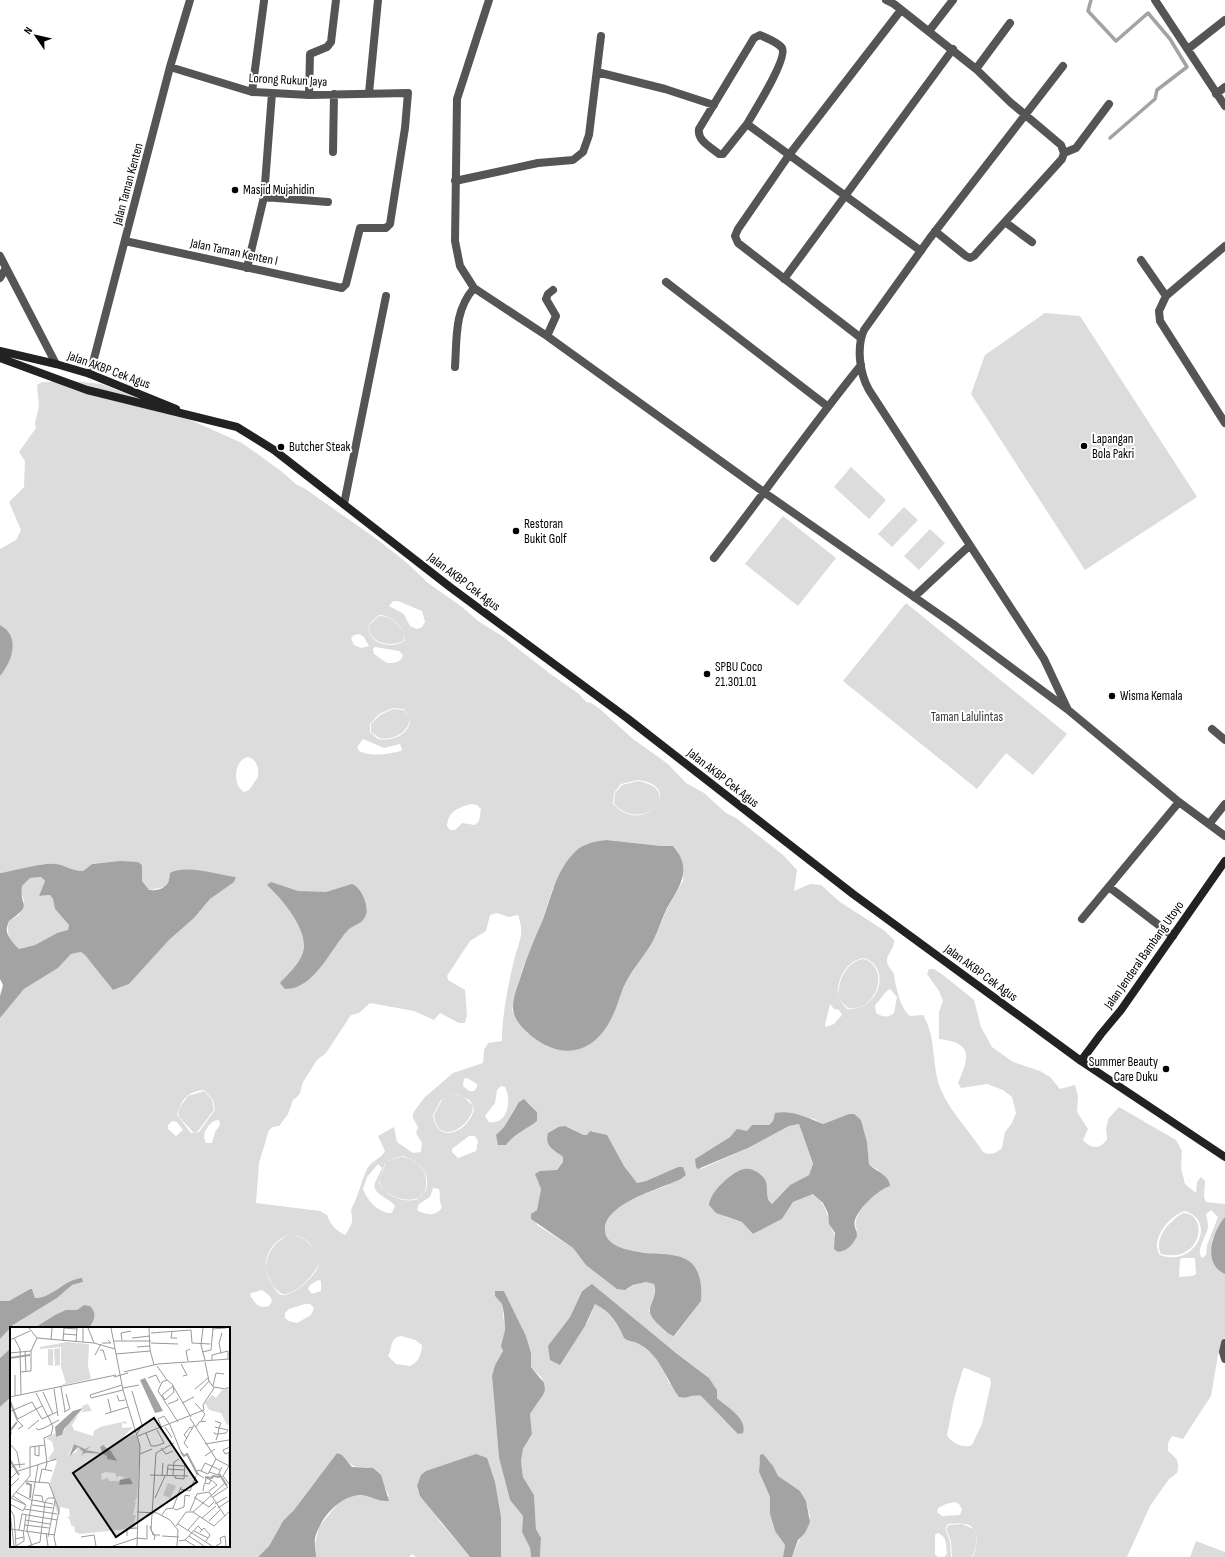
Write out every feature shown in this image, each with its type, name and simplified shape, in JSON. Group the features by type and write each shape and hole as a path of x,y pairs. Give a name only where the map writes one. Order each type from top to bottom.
{"main road":[{"name":"Jalan AKBP Cek Agus","path":"0,351 56,364 90,374 206,421"},
{"name":"Jalan AKBP Cek Agus","path":"0,358 87,390 206,421 237,427 274,450 450,587 626,718 853,894 1081,1061 1225,1157"},
{"name":"Jalan Jenderal Bambang Utoyo","path":"1081,1061 1121,1010 1225,861"}],"street":[{"name":"Jalan Taman Kenten","path":"90,374 170,67 190,0"},
{"path":"309,95 310,54 327,47 331,42 336,0"},
{"path":"369,93 378,0"},
{"path":"489,0 457,98 455,181 456,254 460,266 474,288 547,336 765,493 914,597 1067,709 1178,802 1210,823 1225,836"},
{"path":"886,0 953,49 1010,102 1061,146 1064,153 1062,159 974,256 970,258 935,232"},
{"path":"929,31 953,0"},
{"path":"1155,0 1225,106"},
{"path":"252,92 264,1"},
{"path":"861,338 738,244 735,236 738,229 789,155 901,10"},
{"path":"1188,49 1225,20"},
{"path":"976,69 1010,23"},
{"path":"760,35 777,44 782,48 783,53 780,64 747,124 723,154 719,154 700,139 698,135 699,129 754,38 760,35"},
{"path":"455,181 538,163 573,160 579,157 586,146 602,36"},
{"path":"784,279 953,49"},
{"path":"1063,66 1024,114 935,232 864,330 861,338 861,366 863,379 869,390 1044,660 1067,709"},
{"name":"Lorong Rukun Jaya","path":"170,67 252,92 309,95 408,93 405,128 390,224 386,228 360,228 346,284 343,288 338,288"},
{"path":"597,72 665,88 714,105"},
{"path":"1216,94 1225,87"},
{"path":"247,268 264,197 272,94"},
{"path":"333,152 334,94"},
{"path":"1064,153 1076,148 1109,104"},
{"path":"747,124 921,251"},
{"path":"264,197 328,202"},
{"path":"1005,222 1032,242"},
{"name":"Jalan Taman Kenten I","path":"125,241 338,288"},
{"path":"1225,246 1166,296 1159,310 1160,321 1225,423"},
{"path":"0,256 56,364"},
{"path":"1141,260 1166,296"},
{"path":"0,278 6,268"},
{"path":"666,282 827,406"},
{"path":"455,367 457,333 461,308 474,288"},
{"path":"547,336 556,316 546,299 548,294 553,290"},
{"path":"344,504 386,296"},
{"path":"714,558 765,493 827,406 861,366"},
{"path":"914,597 969,546"},
{"path":"1212,729 1225,740"},
{"path":"1082,919 1178,802"},
{"path":"1210,823 1225,804"},
{"path":"1109,887 1173,936"},
{"path":"1225,1343 1223,1352 1225,1359"}],"green space":[{"name":"Lapangan Bola Pakri","path":"1045,313 1080,316 1197,497 1085,570 971,394 985,355"},
{"path":"74,381 101,384 157,405 242,443 281,471 297,485 304,488 378,540 407,563 428,583 462,607 478,621 502,636 549,673 579,694 586,702 591,703 600,709 633,739 668,764 686,783 704,793 726,813 736,818 783,855 797,870 794,891 810,884 821,885 840,902 885,931 894,940 887,961 893,973 901,1003 910,1016 923,1015 930,1033 936,1071 941,1090 955,1114 983,1152 988,1154 993,1153 1002,1148 1005,1132 1012,1123 1016,1113 1012,1097 1003,1090 987,1084 961,1088 958,1083 965,1066 966,1053 958,1044 939,1039 939,1012 943,1001 939,991 927,974 929,969 934,969 943,975 974,1000 981,1027 992,1047 1013,1062 1040,1071 1050,1077 1060,1089 1075,1085 1078,1096 1077,1112 1088,1129 1083,1140 1086,1143 1092,1147 1098,1147 1104,1143 1107,1139 1106,1128 1109,1118 1119,1107 1176,1140 1182,1151 1181,1168 1185,1184 1196,1193 1197,1182 1201,1177 1205,1181 1204,1197 1206,1202 1225,1204 1225,1217 1212,1240 1225,1274 1225,1337 1218,1355 1211,1396 1183,1439 1172,1436 1168,1443 1168,1451 1176,1458 1178,1463 1177,1473 1169,1479 1150,1506 1127,1557 973,1557 977,1541 974,1530 971,1526 957,1523 948,1524 945,1529 950,1541 951,1557 944,1557 947,1554 946,1541 938,1533 935,1535 935,1554 938,1557 792,1557 801,1536 805,1532 810,1517 806,1501 800,1491 782,1480 759,1462 759,1472 770,1497 770,1514 775,1531 785,1545 783,1557 540,1557 541,1538 536,1529 534,1495 523,1477 521,1461 523,1449 532,1434 530,1414 543,1395 542,1378 531,1367 531,1353 526,1336 504,1291 495,1291 495,1296 502,1304 505,1330 502,1346 503,1351 495,1365 492,1376 499,1458 510,1500 523,1516 522,1532 530,1548 531,1557 501,1557 501,1517 417,1486 418,1491 441,1523 470,1557 416,1557 412,1554 409,1557 316,1557 315,1544 319,1527 339,1502 348,1497 358,1495 374,1497 379,1500 389,1496 384,1486 368,1467 354,1466 337,1453 280,1526 269,1546 258,1557 0,1557 0,1407 10,1398 10,1547 230,1547 230,1327 90,1327 93,1323 93,1310 90,1306 84,1305 77,1310 55,1315 36,1327 11,1327 57,1298 72,1285 83,1282 77,1279 52,1293 41,1297 35,1298 33,1291 30,1289 9,1301 0,1301 0,1018 24,989 58,968 71,954 81,952 85,955 113,990 129,984 169,940 194,918 210,899 229,885 236,877 191,870 170,879 165,887 149,890 142,881 142,871 138,862 97,863 92,864 83,871 59,865 36,865 0,873 0,676 11,657 12,642 6,630 0,625 0,549 16,540 21,530 9,502 24,487 25,461 19,452 36,428 35,423 39,406 37,385 42,382","holes":["393,601 398,601 422,611 425,622 422,627 417,629 410,626 404,614 389,606","379,615 384,615 391,618 405,634 404,641 399,644 392,645 380,643 371,636 369,624","359,634 364,637 369,646 361,648 354,645 351,638 354,635","375,647 399,651 403,655 401,660 395,663 387,663 374,654 373,649","393,708 404,709 410,718 407,728 400,736 395,738 383,740 378,739 370,732 370,724 379,714","363,739 384,748 400,744 402,749 401,751 391,753 364,753 359,751 357,747","248,757 254,760 257,765 258,777 249,790 244,792 237,783 236,772 240,762","638,780 652,784 659,791 660,799 656,807 647,813 637,815 625,813 613,804 614,793 621,784","472,804 477,805 481,809 479,821 475,825 462,823 455,830 450,830 447,826 448,821 452,813 459,808","608,840 673,846 678,852 683,870 683,881 667,909 655,937 626,982 610,1021 604,1030 528,1034 517,1020 512,1010 522,970 539,930 553,888 586,844","497,913 509,917 518,915 521,933 504,1011 502,1041 488,1043 484,1050 483,1063 453,1073 424,1098 413,1113 413,1118 418,1127 416,1133 422,1143 421,1152 413,1153 397,1142 394,1127 378,1136 385,1151 367,1169 351,1210 352,1223 345,1235 336,1229 327,1215 320,1211 256,1203 259,1163 269,1130 273,1127 279,1126 288,1114 293,1100 300,1093 303,1082 317,1060 326,1053 351,1015 359,1013 370,1003 414,1011 434,1020 440,1013 459,1023 465,1023 467,1015 465,990 448,980 447,976 470,941 486,931 490,915","864,958 873,963 878,971 880,979 874,997 867,1004 858,1008 847,1009 838,998 841,978 847,967","890,989 897,997 894,1013 890,1016 883,1016 876,1013 875,1005","830,1004 834,1009 839,1010 842,1015 834,1024 826,1027 825,1025","467,1078 477,1084 474,1091 469,1091 463,1086 464,1079","501,1086 505,1087 508,1098 507,1110 500,1120 489,1122 485,1116 495,1103 497,1090","204,1090 213,1100 215,1110 199,1132 191,1133 177,1115 186,1097 194,1092","456,1094 470,1100 474,1109 466,1124 453,1132 446,1133 440,1130 436,1125 433,1115 441,1100","528,1102 537,1112 537,1121 509,1141 506,1145 498,1133 504,1127 516,1106","794,1114 814,1119 823,1124 849,1114 861,1120 867,1142 869,1164 878,1170 890,1186 878,1193 860,1211 856,1224 857,1230 835,1238 828,1215 820,1200 813,1194 793,1202 782,1219 753,1234 742,1222 726,1217 709,1200 719,1187 735,1173 760,1174 765,1182 768,1198 772,1204 790,1185 809,1175 813,1165 799,1124 789,1126 748,1148 701,1169 700,1156 730,1137 737,1130 747,1131 752,1126 769,1125 773,1121 774,1116","219,1120 220,1125 215,1132 212,1143 206,1143 204,1136 204,1133 209,1125 214,1121","172,1121 177,1122 183,1130 176,1136 168,1129 168,1125","557,1127 568,1127 584,1135 587,1135 593,1131 607,1136 624,1166 637,1183 646,1181 678,1167 682,1167 686,1175 681,1179 624,1203 611,1214 606,1222 605,1228 607,1238 614,1245 640,1252 681,1258 692,1264 700,1285 701,1301 675,1336 665,1331 649,1311 654,1297 654,1284 648,1282 641,1283 628,1289 579,1256 573,1248 537,1225 533,1213 537,1210 541,1189 536,1176 557,1170 563,1162 563,1157 549,1146 547,1138 548,1133","469,1136 475,1136 478,1141 476,1151 458,1158 452,1152 452,1149","403,1156 419,1165 423,1169 427,1178 426,1191 416,1200 395,1198 385,1192 379,1183 385,1162","378,1164 382,1168 375,1183 375,1187 379,1193 395,1206 392,1213 387,1213 378,1209 367,1198 363,1189 367,1177","433,1188 439,1189 442,1207 440,1210 434,1214 424,1213 417,1210 419,1204 430,1197","1211,1210 1218,1217 1207,1245 1206,1255 1202,1258 1200,1251 1208,1227 1206,1214","1185,1211 1195,1216 1200,1224 1201,1233 1198,1242 1192,1249 1183,1255 1172,1257 1160,1255 1157,1249 1157,1242 1163,1229 1173,1217","290,1234 296,1235 306,1240 314,1248 319,1265 309,1280 298,1289 281,1295 274,1288 267,1273 266,1259 272,1247 283,1237","1182,1258 1195,1258 1196,1274 1192,1276 1179,1277 1180,1260","318,1280 321,1281 321,1291 312,1294 308,1289 310,1285","593,1285 653,1335 709,1378 717,1390 717,1398 733,1412 742,1424 744,1430 725,1421 701,1396 695,1395 690,1397 669,1383 663,1368 653,1355 639,1343 624,1338 616,1323 601,1307 595,1304 588,1321 563,1360 557,1334 570,1317 582,1290","262,1290 270,1296 272,1301 269,1306 263,1307 258,1305 250,1295 251,1293","305,1304 310,1304 314,1308 311,1315 297,1323 289,1321 285,1318 285,1313 289,1309","401,1336 415,1340 422,1345 419,1357 413,1365 396,1364 388,1356 393,1341 397,1337","965,1368 990,1378 991,1383 982,1424 972,1445 962,1446 949,1438 947,1435 954,1399 963,1369","955,1502 959,1504 962,1509 960,1515 942,1516 937,1512 938,1508 946,1504"]},
{"path":"851,467 886,500 869,519 834,487"},
{"path":"904,507 918,520 892,547 878,534"},
{"path":"783,516 836,558 798,606 745,564"},
{"path":"930,529 945,543 919,570 904,556"},
{"name":"Taman Lalulintas","path":"906,603 1067,734 1033,775 1006,753 977,789 843,681"},
{"path":"379,616 388,617 397,624 405,634 403,641 386,644 376,640 372,636 369,631 369,625"},
{"path":"393,709 404,710 410,718 407,728 399,735 394,737 384,739 379,738 371,732 371,724 380,715"},
{"path":"638,781 652,786 659,792 659,800 655,807 647,812 637,815 626,812 614,804 615,793 622,785"},
{"path":"41,877 45,881 39,896 50,895 53,899 55,909 69,925 68,931 57,933 35,945 19,949 13,944 9,936 9,921 19,915 24,901 21,891 22,886 30,878"},
{"path":"864,959 872,964 877,972 877,989 866,1004 858,1008 848,1008 838,998 841,979 852,964"},
{"path":"204,1091 212,1100 214,1110 198,1131 194,1133 179,1117 178,1113 180,1107 188,1096"},
{"path":"455,1094 465,1098 472,1105 473,1109 470,1117 465,1123 453,1131 446,1132 441,1130 436,1124 434,1115 442,1100"},
{"path":"398,1157 404,1157 413,1161 424,1171 426,1180 425,1191 420,1197 404,1199 395,1197 382,1188 380,1180 385,1162"},
{"path":"1183,1213 1191,1215 1196,1221 1199,1229 1198,1237 1186,1252 1175,1255 1161,1254 1159,1242 1164,1230 1173,1220"},
{"path":"290,1234 300,1237 310,1244 314,1249 319,1264 303,1284 293,1292 282,1294 274,1287 269,1279 266,1270 266,1262 274,1246 281,1239"},
{"path":"10,1328 10,1349 0,1358 0,1339"},
{"path":"962,1524 974,1529 976,1532 977,1539 975,1550 972,1557 952,1557 951,1541 946,1529 949,1525"},
{"path":"1196,1541 1225,1552 1225,1557 1190,1557"}],"shaded area":[{"path":"0,625 7,630 11,636 12,649 8,664 0,676"},
{"path":"607,840 673,846 679,854 682,862 682,877 680,885 665,912 654,939 626,982 612,1016 603,1031 588,1045 569,1051 558,1050 537,1040 522,1027 515,1018 513,1008 514,998 553,889 563,868 569,859 580,848 591,843"},
{"path":"120,861 138,862 142,865 142,881 149,890 161,889 167,885 170,878 170,873 177,871 194,870 236,877 234,882 210,899 194,918 169,940 129,984 113,990 85,955 81,952 71,954 58,968 24,989 0,1018 0,996 3,985 0,979 0,873 36,865 50,864 83,871 92,864","holes":["41,877 45,881 39,896 50,895 53,899 55,909 69,925 68,930 57,933 35,945 19,949 10,939 7,929 9,921 23,908 22,886 30,878"]},
{"path":"271,882 298,891 326,892 352,884 364,897 367,911 362,921 348,930 313,976 305,983 285,989 280,983 301,957 304,947 303,939 301,930 292,913 267,885"},
{"path":"524,1099 537,1112 537,1121 509,1141 506,1145 498,1145 496,1135 504,1127 519,1102"},
{"path":"781,1112 794,1114 823,1124 849,1114 854,1114 861,1120 867,1142 869,1164 885,1176 890,1186 875,1195 860,1210 855,1220 857,1236 847,1249 838,1252 834,1249 835,1233 829,1224 828,1213 823,1203 813,1194 793,1202 782,1219 753,1234 742,1222 716,1213 709,1205 713,1194 722,1183 740,1170 750,1169 765,1179 768,1198 772,1204 790,1185 809,1175 813,1164 799,1124 789,1126 748,1148 698,1169 696,1167 695,1159 730,1137 737,1129 747,1131 752,1125 769,1125 773,1121 775,1113"},
{"path":"565,1126 584,1135 587,1135 590,1131 607,1135 624,1166 637,1183 646,1181 678,1167 683,1167 686,1175 681,1179 635,1198 613,1212 607,1221 605,1231 606,1236 613,1244 639,1252 678,1256 689,1261 696,1269 701,1285 701,1301 674,1336 667,1333 650,1314 655,1291 654,1284 646,1282 633,1285 625,1290 617,1289 586,1265 573,1248 531,1219 531,1214 537,1210 541,1189 535,1174 540,1171 557,1170 563,1162 563,1157 553,1150 547,1142 548,1133 558,1127"},
{"path":"1225,1217 1225,1274 1213,1263 1211,1255 1213,1239"},
{"path":"82,1278 83,1282 72,1285 57,1298 10,1327 0,1339 0,1301 9,1301 30,1289 32,1289 35,1298 48,1295 76,1279"},
{"path":"592,1284 709,1378 717,1390 717,1398 739,1417 744,1428 743,1433 738,1434 701,1396 679,1397 652,1354 639,1344 624,1338 613,1318 601,1307 595,1304 585,1326 560,1365 550,1360 548,1346 570,1317 582,1291"},
{"path":"495,1291 504,1291 526,1336 531,1353 531,1367 544,1383 545,1390 543,1395 530,1414 532,1434 523,1449 521,1461 523,1477 534,1495 536,1529 541,1538 540,1557 531,1557 530,1548 522,1532 523,1516 510,1500 499,1458 492,1376 495,1365 503,1351 501,1346 505,1330 502,1304 495,1296"},
{"path":"84,1305 90,1306 94,1311 94,1319 90,1327 36,1327 66,1310 77,1310"},
{"path":"10,1349 10,1398 0,1407 0,1358"},
{"path":"337,1453 342,1455 352,1467 373,1468 381,1475 389,1501 359,1495 337,1504 331,1510 317,1531 315,1538 316,1557 258,1557 269,1546 283,1521 294,1510"},
{"path":"476,1454 487,1458 495,1482 501,1517 501,1557 470,1557 420,1496 417,1486 421,1475 426,1471"},
{"path":"763,1454 773,1466 778,1476 800,1491 806,1501 810,1522 805,1533 798,1540 792,1557 783,1557 785,1545 775,1531 770,1514 770,1497 759,1472 760,1455"}],"waterway":[{"path":"1091,0 1088,11 1116,41 1148,13 1170,39 1187,67 1157,90 1155,99 1110,138"}],"place":[{"name":"Masjid Mujahidin","path":"235,190"},
{"name":"Lapangan Bola Pakri","path":"1084,446"},
{"name":"Butcher Steak","path":"281,447"},
{"name":"Restoran Bukit Golf","path":"516,531"},
{"name":"SPBU Coco 21.301.01","path":"707,674"},
{"name":"Wisma Kemala","path":"1112,696"},
{"name":"Summer Beauty Care Duku","path":"1166,1069"}]}
